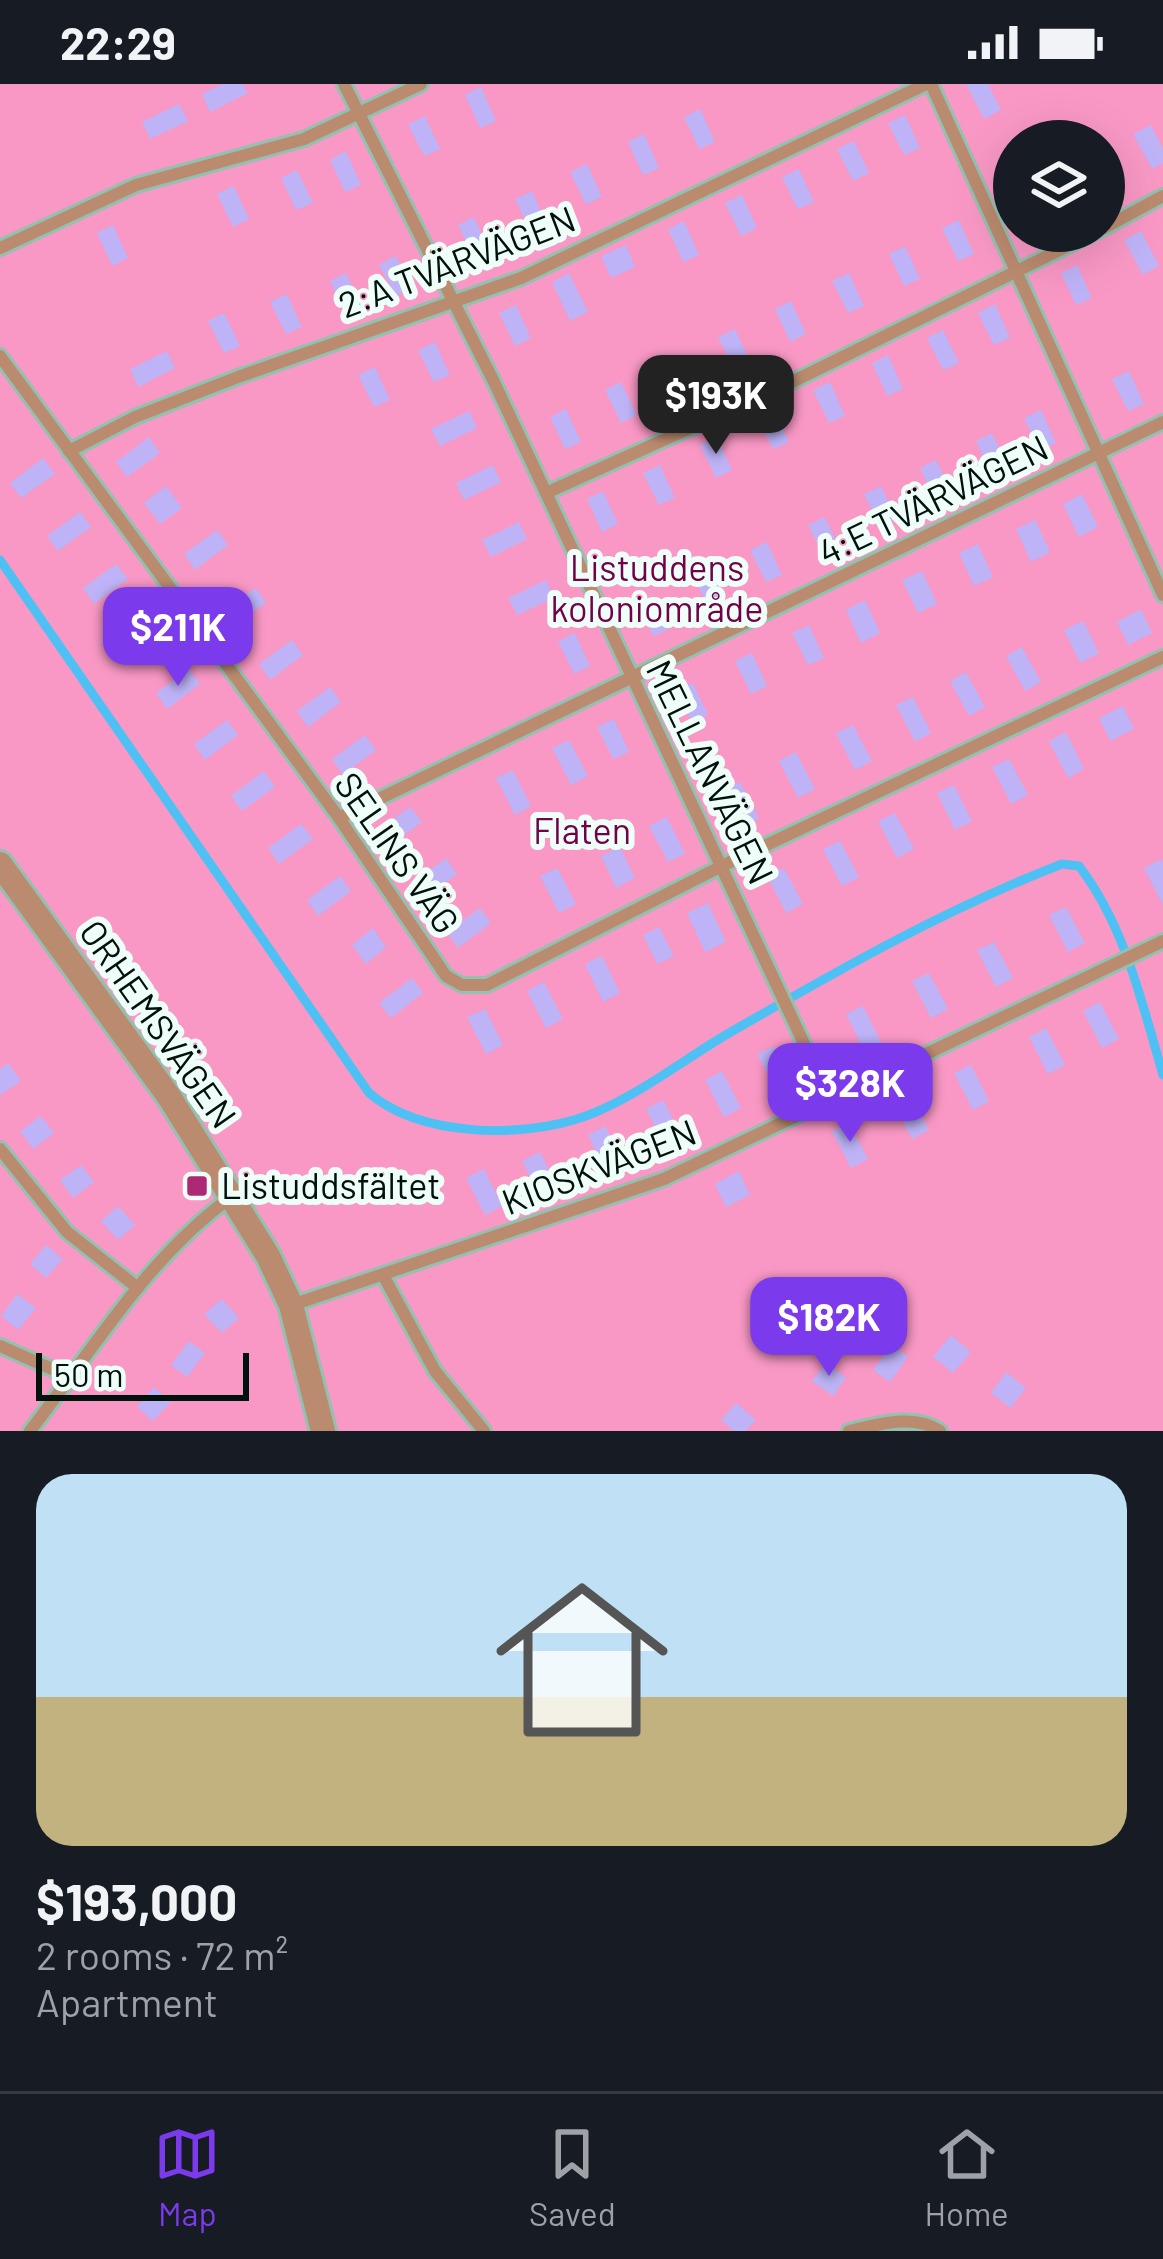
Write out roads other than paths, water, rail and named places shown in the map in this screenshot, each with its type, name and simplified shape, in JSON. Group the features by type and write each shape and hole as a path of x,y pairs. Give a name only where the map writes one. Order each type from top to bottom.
{"street":[{"name":"ORHEMSVÄGEN","path":"0,864 170,1098 232,1196 291,1305 323,1431"}],"lane":[{"name":"MELLANVÄGEN","path":"344,84 424,238 449,302 546,493 830,1099"},
{"path":"0,248 136,185 304,139 421,84"},
{"path":"929,84 1018,268 1096,454 1163,595"},
{"name":"2:A TVÄRVÄGEN","path":"69,451 135,417 521,278 929,84"},
{"path":"1125,217 1163,196"},
{"path":"546,493 792,382 1018,268 1030,268 1060,252"},
{"name":"SELINS VÄG","path":"0,356 339,818 446,976 462,985 488,985 722,866 1163,657"},
{"name":"4:E TVÄRVÄGEN","path":"339,818 1163,422"},
{"name":"KIOSKVÄGEN","path":"291,1305 664,1179 1163,941"},
{"path":"0,1149 67,1232 138,1288"},
{"path":"30,1431 138,1288 199,1220 232,1196"},
{"path":"383,1274 435,1371 484,1431"},
{"path":"0,1346 70,1377"},
{"path":"849,1431 895,1421 931,1425 940,1431"}],"waterway":[{"path":"0,560 369,1093 391,1108 444,1126 473,1130 532,1128 586,1116 892,942 1062,864 1079,866 1109,914 1163,1075"}],"place":[{"name":"Listuddsfältet","path":"197,1186"}],"park label":[{"name":"Listuddens koloniområde","path":"657,588"},
{"name":"Flaten","path":"582,831"}]}
